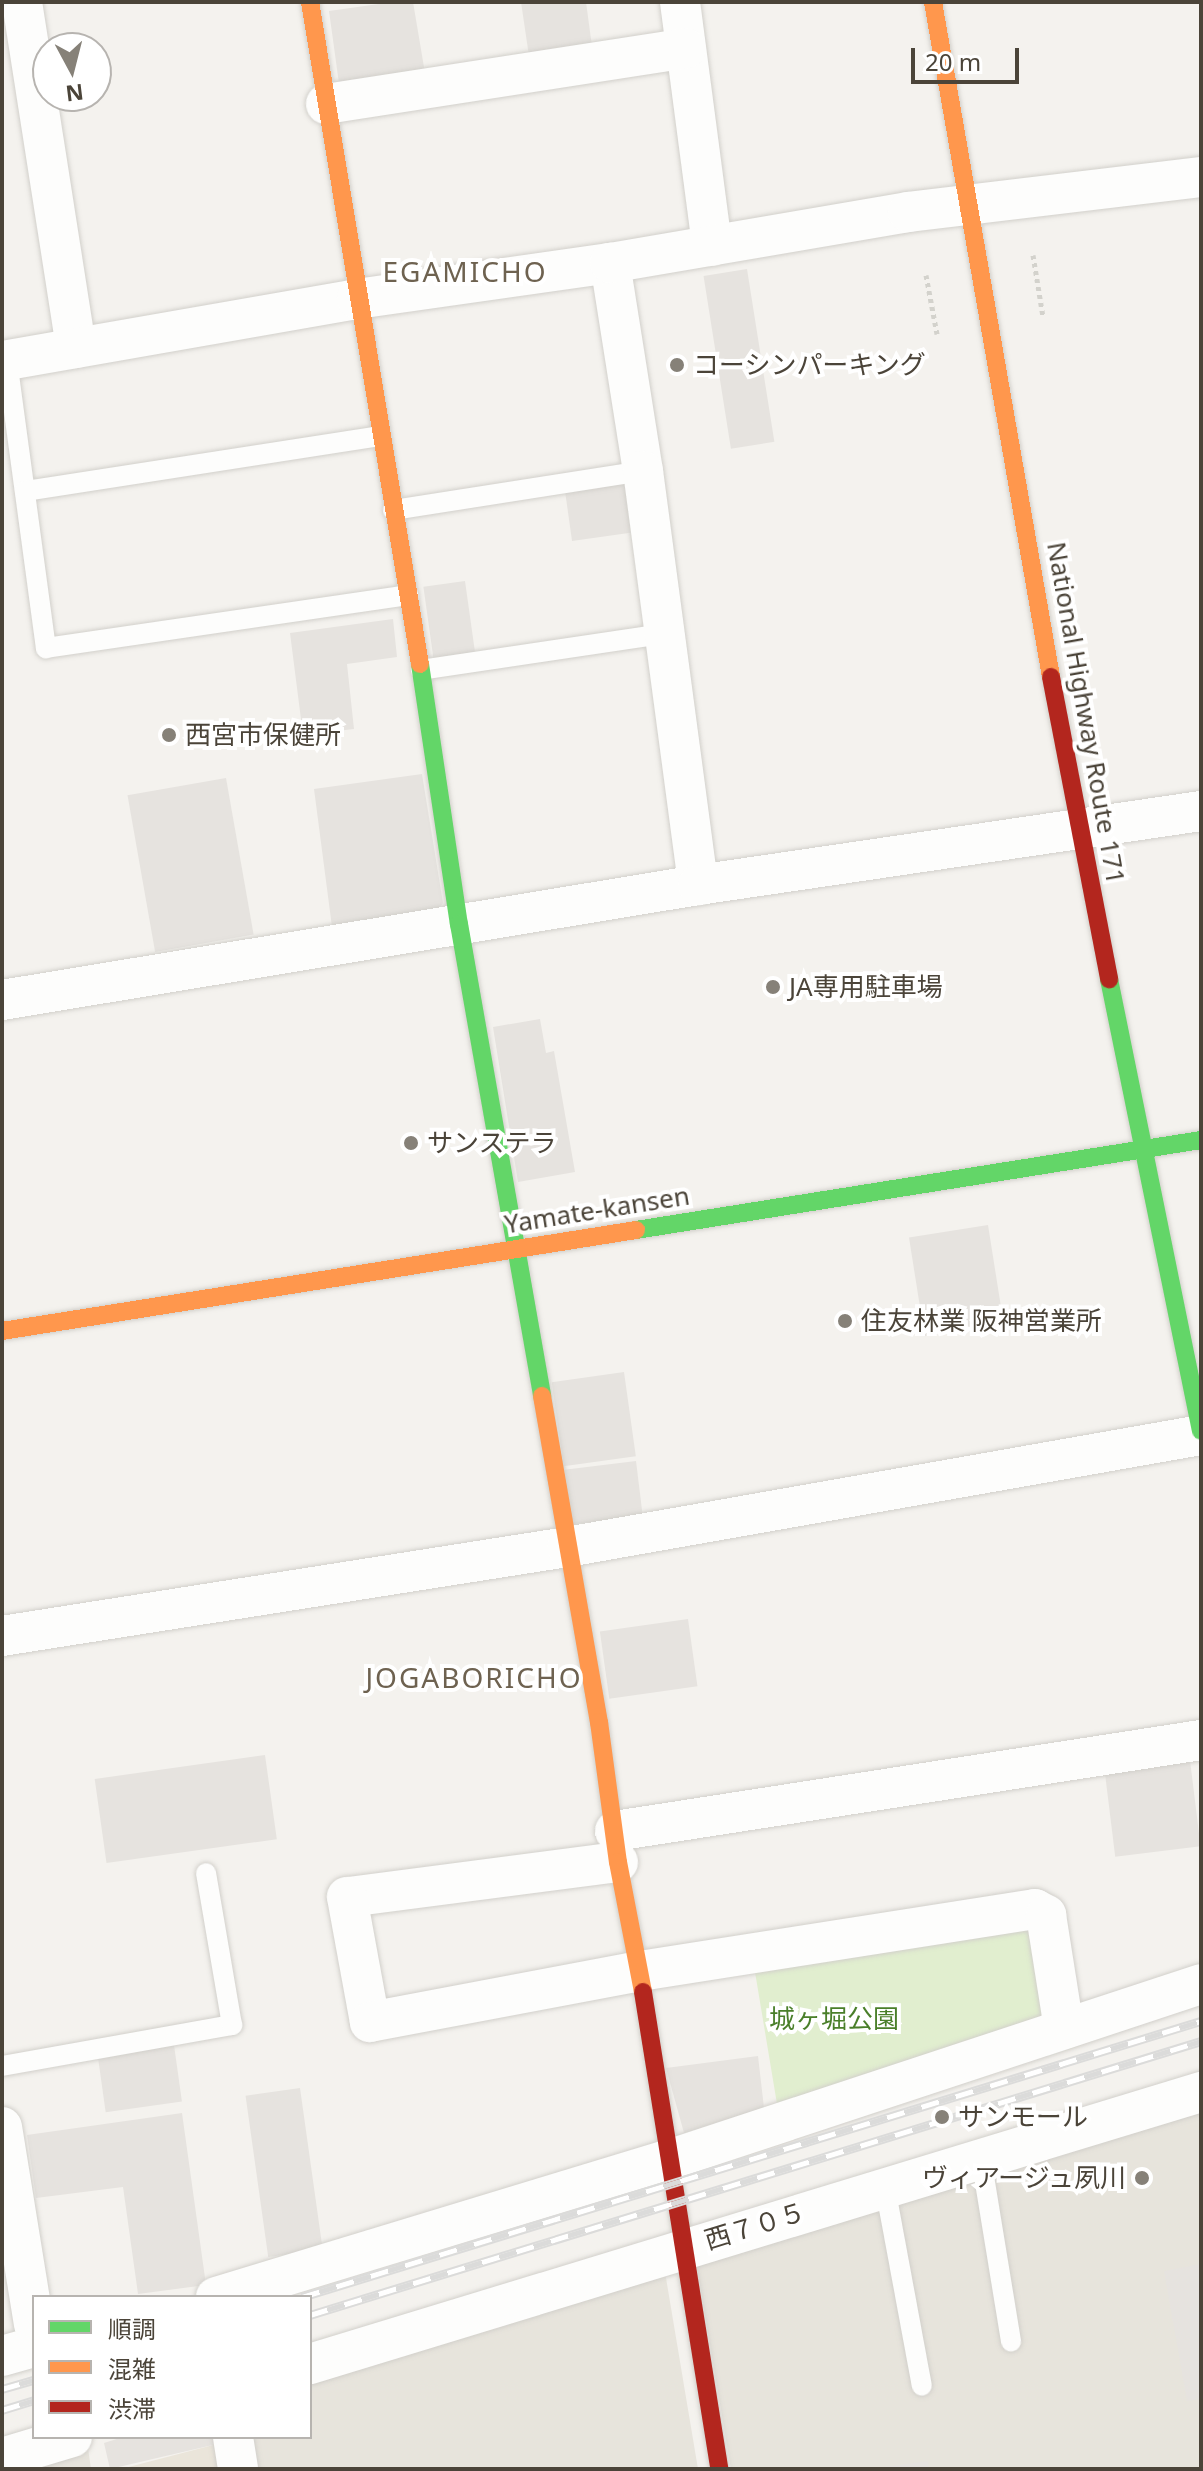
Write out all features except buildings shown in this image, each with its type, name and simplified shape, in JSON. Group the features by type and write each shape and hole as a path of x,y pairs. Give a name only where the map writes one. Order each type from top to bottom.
{"main road":[{"path":"310,2 421,670 459,924 599,1722 616,1847 640,1971 719,2469"},
{"name":"National Highway Route 171","path":"933,2 1078,829 1146,1147 1201,1433"},
{"name":"Yamate-kansen","path":"2,1331 1201,1140"}],"street":[{"path":"22,2 76,348"},
{"path":"680,2 712,246"},
{"path":"326,104 686,48"},
{"path":"4,361 357,299 610,263 908,212 1201,177"},
{"path":"610,263 643,471 698,885"},
{"path":"2,1000 698,885 1201,811"},
{"path":"2,1636 567,1547 1201,1433"},
{"path":"1064,2029 1046,1915 1035,1909 640,1971 370,2022 347,1897 1201,1740"},
{"path":"223,2295 668,2160 1201,1984"},
{"name":"西７０５","path":"312,2363 1201,2092"},
{"path":"2,2127 32,2312"},
{"path":"2,2356 32,2348"},
{"path":"2,2458 65,2439"},
{"path":"233,2439 238,2469"}],"lane":[{"path":"4,361 46,648 408,595"},
{"path":"25,491 381,436"},
{"path":"393,510 643,471"},
{"path":"421,670 663,634"},
{"path":"2,2066 232,2025 206,1873"},
{"path":"981,2158 1011,2342"},
{"path":"885,2187 922,2386"}],"path":[{"path":"1033,255 1043,317"},
{"path":"926,275 937,334"}],"shaded area":[{"path":"413,2 426,79 340,91 329,11"},
{"path":"521,2 586,2 593,54 530,63"},
{"path":"747,269 774,442 731,449 704,276"},
{"path":"632,479 639,531 572,541 565,488"},
{"path":"465,581 475,653 434,659 423,587"},
{"path":"393,619 397,657 347,664 354,729 303,735 290,633"},
{"path":"422,774 443,903 434,914 332,927 314,789"},
{"path":"226,778 254,935 155,952 128,795"},
{"path":"540,1019 546,1053 554,1051 575,1172 518,1182 493,1027"},
{"path":"988,1225 1004,1324 925,1336 909,1238"},
{"path":"624,1372 636,1456 564,1466 552,1382"},
{"path":"636,1461 643,1516 571,1524 565,1470"},
{"path":"688,1619 697,1686 609,1699 600,1631"},
{"path":"1189,1752 1201,1846 1115,1857 1104,1762"},
{"path":"265,1755 277,1839 107,1863 95,1779"},
{"path":"174,2045 182,2101 106,2112 98,2056"},
{"path":"758,2056 764,2108 684,2133 666,2068"},
{"path":"300,2088 323,2249 268,2257 246,2096"},
{"path":"1201,2110 1201,2469 731,2469 696,2261"},
{"path":"182,2113 206,2285 138,2294 123,2187 36,2198 27,2135"},
{"path":"1201,2264 1201,2399 1187,2401 1164,2271"},
{"path":"665,2272 698,2469 255,2469 250,2439 312,2439 312,2380"},
{"path":"117,2439 216,2439 217,2444 110,2469 104,2443"},
{"path":"217,2444 221,2469 121,2469"},
{"path":"88,2448 91,2469 20,2469"},
{"path":"928,2461 929,2469 869,2469"}],"green space":[{"name":"城ヶ堀公園","path":"1005,1922 1036,1933 1047,2009 1033,2033 778,2110 753,1960"}],"railway":[{"path":"309,2295 1201,2021"},
{"path":"312,2314 1201,2041"},
{"path":"2,2389 32,2381"},
{"path":"2,2410 32,2401"}],"traffic: fast":[{"path":"420,664 459,924 542,1396"},
{"path":"1109,979 1201,1431"},
{"path":"636,1230 1201,1140"}],"traffic: slow":[{"path":"310,2 420,664"},
{"path":"933,2 1051,677"},
{"path":"2,1331 636,1230"},
{"path":"542,1396 599,1722 618,1862 643,1992"}],"traffic: jam":[{"path":"1051,677 1109,979"},
{"path":"643,1992 719,2469"}],"place":[{"name":"コーシンパーキング","path":"677,365"},
{"name":"西宮市保健所","path":"169,735"},
{"name":"JA専用駐車場","path":"773,987"},
{"name":"サンステラ","path":"411,1143"},
{"name":"住友林業 阪神営業所","path":"845,1321"},
{"name":"サンモール","path":"942,2117"},
{"name":"ヴィアージュ夙川","path":"1142,2178"}],"district":[{"name":"EGAMICHO","path":"465,271"},
{"name":"JOGABORICHO","path":"474,1677"}]}
